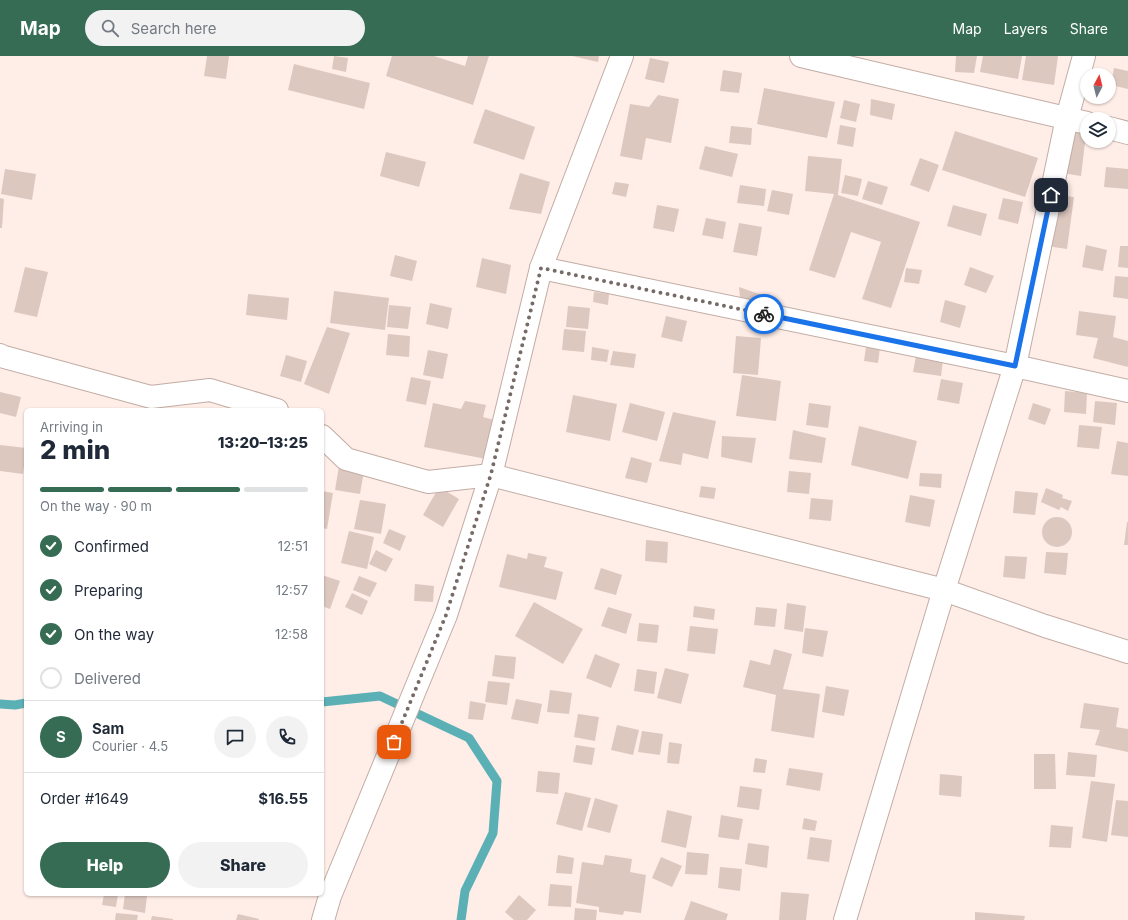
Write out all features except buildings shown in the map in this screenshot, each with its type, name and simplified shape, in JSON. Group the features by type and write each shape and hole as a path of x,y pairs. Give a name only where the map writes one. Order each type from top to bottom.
{"street":[{"path":"323,920 330,896 446,615 491,474 541,268 622,56"},
{"path":"801,56 1077,120"},
{"path":"845,920 944,590 1015,366 1077,120 1084,56"},
{"path":"1116,130 1128,133"},
{"path":"541,268 1015,366 1128,391"},
{"path":"0,355 151,397 210,390 270,408"},
{"path":"324,438 346,459 428,482 491,474 944,590 1045,626 1128,652"}],"waterway":[{"path":"324,702 380,696 469,738 497,781 493,833 465,891 461,920"},
{"path":"0,704 15,705 24,703"}],"way so far":[{"path":"394,742 446,615 491,474 541,268 764,314"}],"route":[{"path":"764,314 1015,366 1051,195"}]}
